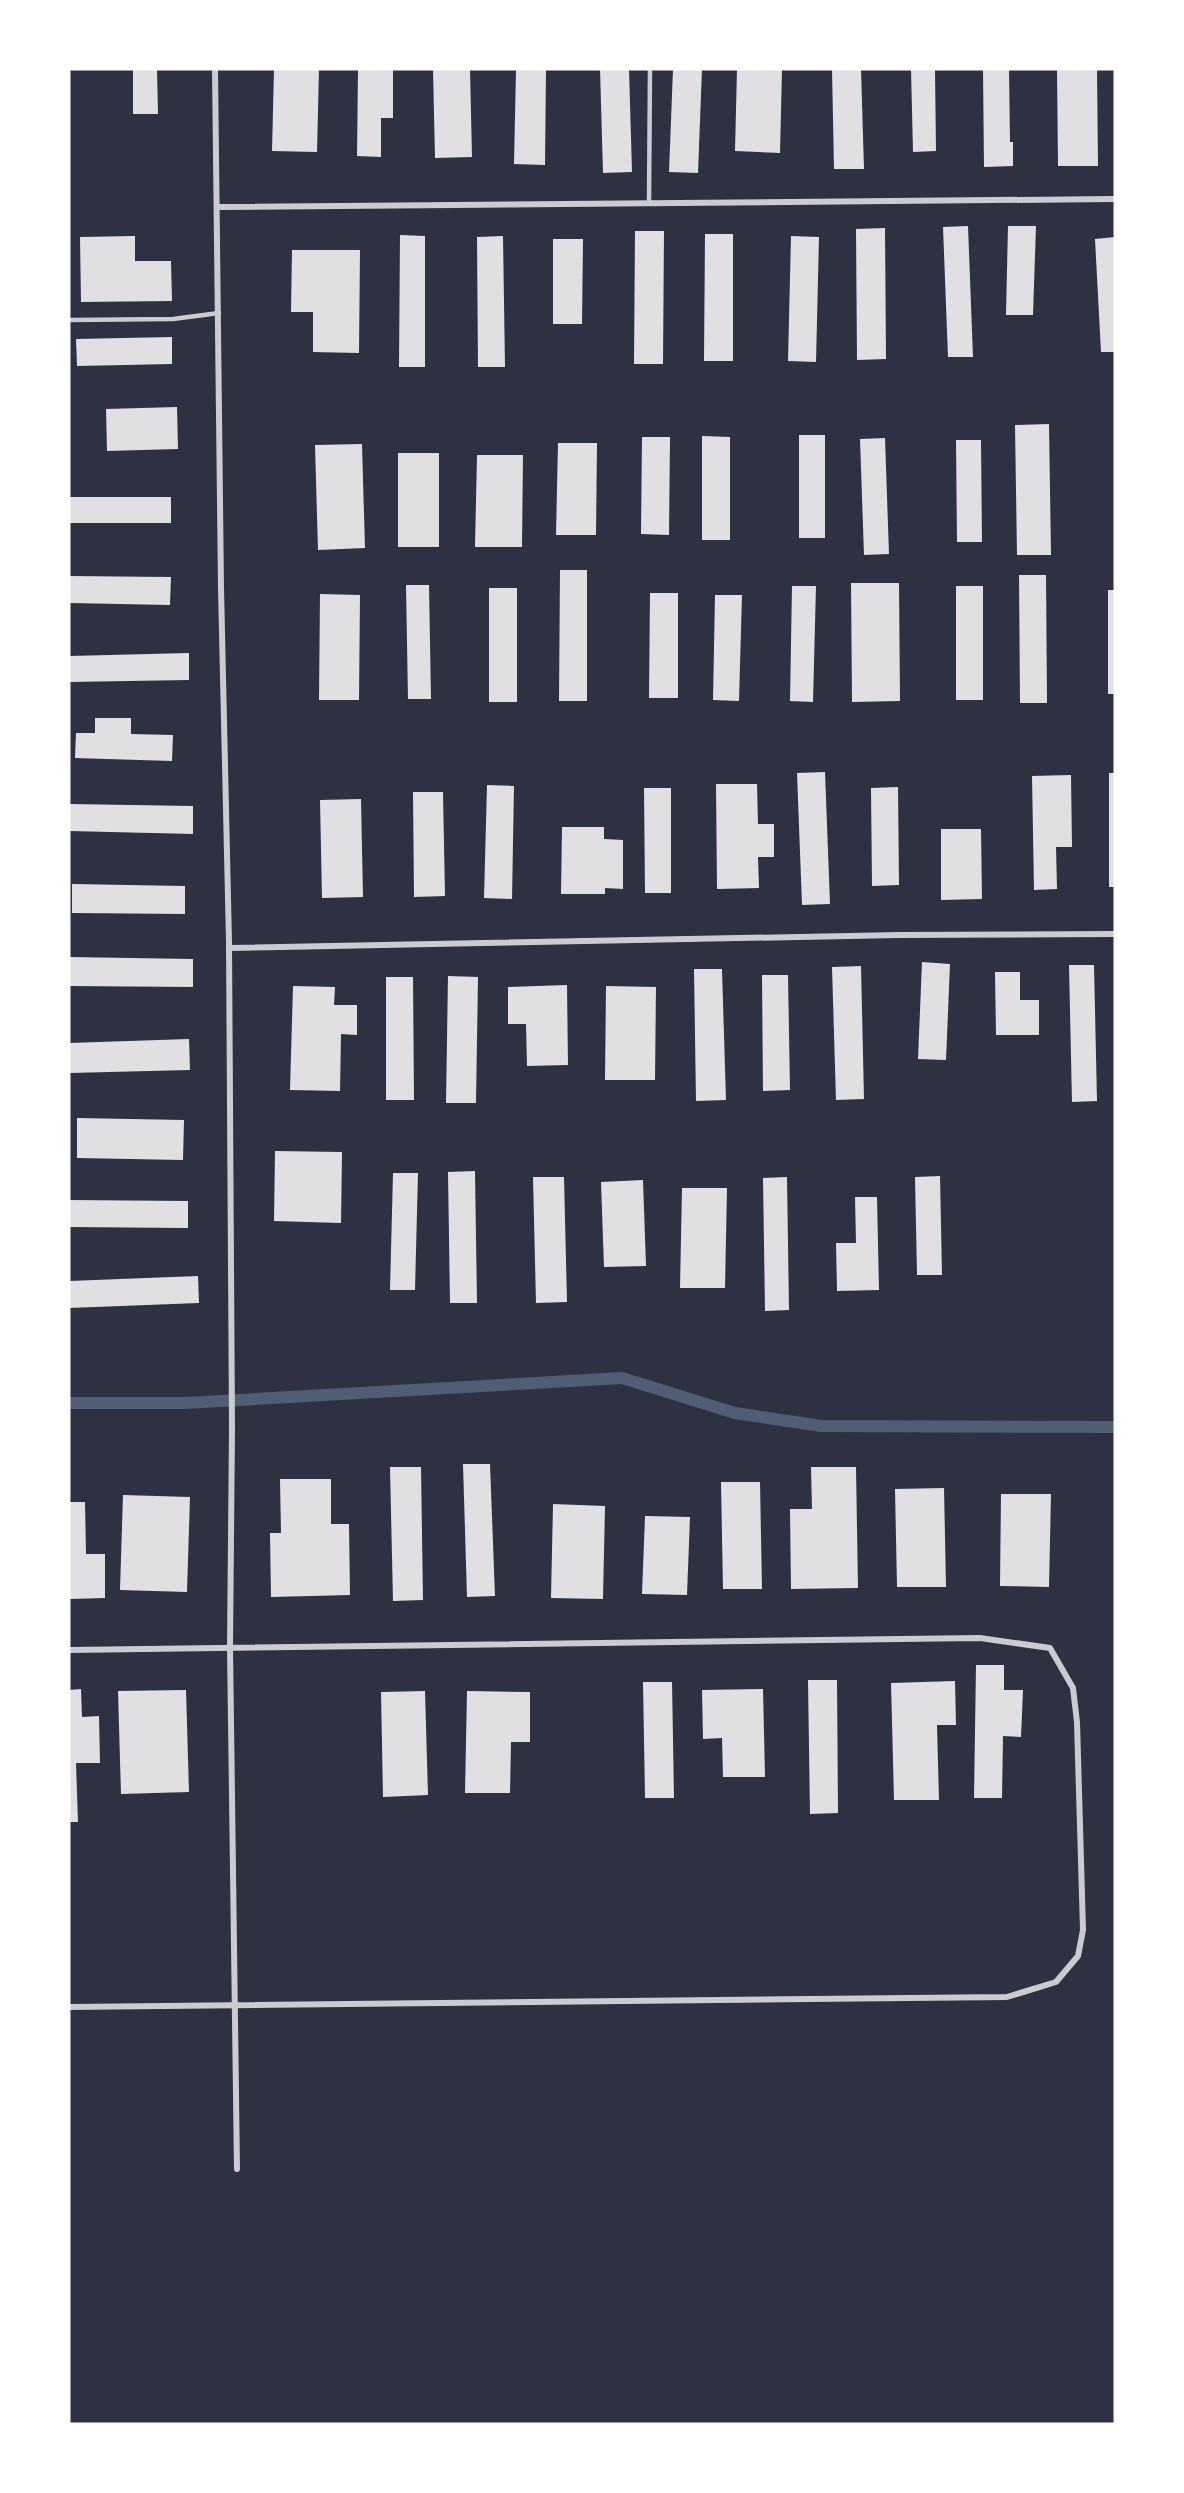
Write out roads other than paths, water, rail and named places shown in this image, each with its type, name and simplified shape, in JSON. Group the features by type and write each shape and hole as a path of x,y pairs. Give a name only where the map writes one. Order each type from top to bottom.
{"street":[{"path":"215,69 221,599 229,948 232,1350 230,1647 233,2005 237,2169"},
{"path":"218,207 1115,199"},
{"path":"229,948 888,935 1115,933"},
{"path":"69,1650 980,1638 1050,1648 1073,1688 1076,1711 1083,1930 1078,1956 1056,1982 1007,1997 69,2007"}],"lane":[{"path":"649,203 650,69"},
{"path":"69,320 173,319 219,313"}],"waterway":[{"path":"69,1403 185,1403 622,1378 735,1413 821,1426 1115,1427"}]}
